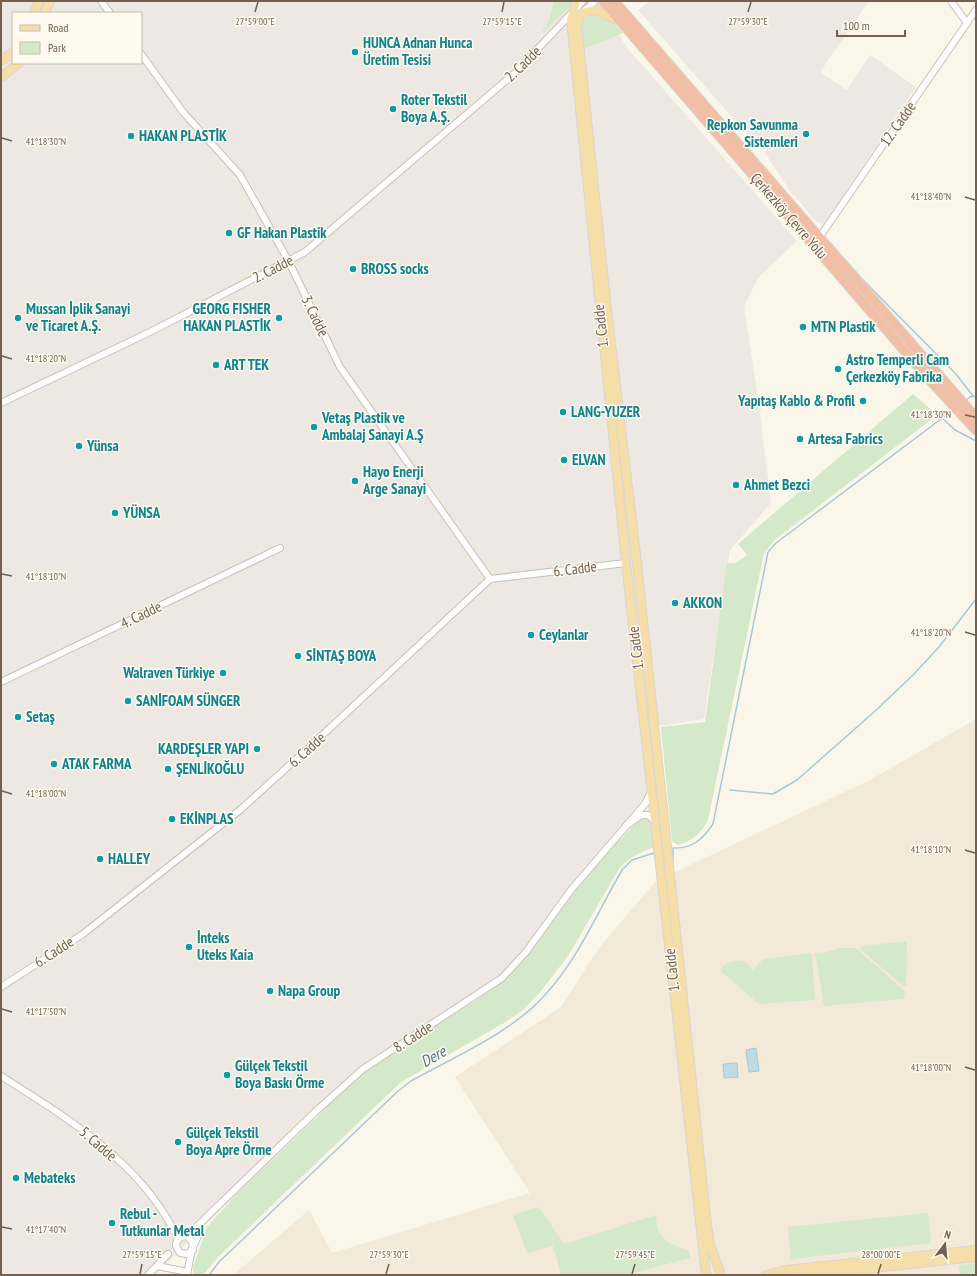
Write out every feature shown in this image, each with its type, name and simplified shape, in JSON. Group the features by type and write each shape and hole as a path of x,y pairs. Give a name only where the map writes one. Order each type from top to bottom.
{"highway":[{"name":"Çerkezköy Çevre Yolu","path":"603,1 933,376"},
{"name":"Çerkezköy Çevre Yolu","path":"613,2 888,318 940,385 964,410 976,430"},
{"path":"964,410 976,418"}],"main road":[{"path":"34,12 39,1"},
{"path":"44,12 50,1"},
{"path":"574,22 578,8 595,10 620,22"},
{"name":"1. Cadde","path":"574,22 626,563 656,823 663,846"},
{"name":"1. Cadde","path":"574,22 637,563 664,861 706,1275"},
{"path":"1,61 12,53"},
{"path":"1,77 18,64"},
{"name":"1. Cadde","path":"664,861 707,1225 710,1245 720,1272"},
{"path":"766,1275 786,1270 976,1250"},
{"path":"808,1275 976,1257"},
{"path":"720,1272 726,1275"}],"street":[{"path":"101,1 109,12"},
{"path":"578,8 583,1"},
{"path":"578,8 595,1"},
{"path":"951,1 967,23"},
{"name":"2. Cadde","path":"1,403 290,262 305,252 465,117 520,68 562,22 578,8"},
{"name":"12. Cadde","path":"819,238 976,10"},
{"path":"562,22 574,22"},
{"name":"3. Cadde","path":"142,55 183,112 240,175 290,262 340,367 490,579"},
{"name":"4. Cadde","path":"1,682 280,548"},
{"name":"6. Cadde","path":"1,987 83,934 240,810 336,723 490,579 626,563"},
{"name":"8. Cadde","path":"184,1236 200,1224 315,1112 364,1069 502,978 526,952 571,890 646,804 653,789"},
{"name":"8. Cadde","path":"626,826 642,815 648,815 656,823"},
{"name":"5. Cadde","path":"1,1076 66,1117 133,1175 148,1190 164,1213 175,1233"},
{"path":"157,1266 185,1273 198,1236 200,1224"},
{"path":"168,1254 187,1254 193,1247 192,1240 175,1233 176,1244 180,1253"},
{"path":"148,1275 184,1236"}],"shaded area":[{"path":"1,1 597,1 628,49 797,241 758,278 744,306 758,398 771,503 730,550 704,719 659,726 649,791 572,892 498,985 363,1069 155,1275 1,1275"},
{"path":"650,1 869,1 820,72 847,90 870,55 916,87 824,224 818,223 791,192 765,153 771,142 766,139 759,148 638,10"},
{"path":"976,719 976,1275 233,1275 309,1210 332,1253 530,1193 455,1077 561,1007 598,949 656,881 870,780"}],"green space":[{"path":"554,1 575,1 541,34 549,21"},
{"path":"595,13 610,19 623,33 581,50 581,33 583,23 590,15"},
{"path":"913,394 937,415 776,539 764,553 708,820 696,836 678,845 672,841 661,727 705,722 727,563 736,563 747,555 738,544"},
{"path":"641,818 645,818 652,822 654,847 627,861 619,869 568,956 541,991 523,1010 504,1023 401,1082 218,1257 203,1275 194,1275 193,1267 207,1227 237,1194 364,1071 475,1001 502,982 604,856"},
{"path":"907,941 906,986 901,984 860,949 863,946"},
{"path":"840,948 856,948 905,992 904,999 824,1006 815,953 820,954"},
{"path":"811,953 815,1000 759,1004 720,970 725,964 745,961 753,970 763,959"},
{"path":"539,1207 564,1244 656,1215 658,1230 661,1235 675,1246 689,1251 690,1258 626,1275 561,1275 553,1246 527,1253 513,1215"},
{"path":"928,1213 931,1243 791,1259 788,1227"},
{"path":"976,1263 976,1275 960,1275 959,1265"}],"water":[{"path":"756,1048 759,1071 749,1072 746,1050"},
{"path":"737,1063 738,1077 724,1078 723,1064"}],"waterway":[{"path":"831,244 864,281 956,374 973,396"},
{"name":"Dere","path":"965,401 970,397 976,396"},
{"path":"673,866 673,848 691,845 701,838 713,824 768,552 776,543 953,410"},
{"path":"942,418 955,430 976,441"},
{"path":"730,790 773,794 797,780 874,712 913,675 939,647 976,599"},
{"name":"Dere","path":"209,1275 219,1262 397,1092 411,1081 482,1043 516,1021 531,1009 544,996 567,967 587,935 622,870 632,860 654,853"}],"place":[{"name":"HUNCA Adnan Hunca Üretim Tesisi","path":"355,52"},
{"name":"Roter Tekstil Boya A.Ş.","path":"393,109"},
{"name":"Repkon Savunma Sistemleri","path":"806,134"},
{"name":"HAKAN PLASTİK","path":"131,136"},
{"name":"GF Hakan Plastik","path":"229,233"},
{"name":"BROSS socks","path":"353,269"},
{"name":"Mussan İplik Sanayi ve Ticaret A.Ş.","path":"18,318"},
{"name":"GEORG FISHER HAKAN PLASTİK","path":"279,318"},
{"name":"MTN Plastik","path":"803,327"},
{"name":"ART TEK","path":"216,365"},
{"name":"Astro Temperli Cam Çerkezköy Fabrika","path":"838,369"},
{"name":"Yapıtaş Kablo & Profil","path":"863,401"},
{"name":"LANG-YUZER","path":"563,412"},
{"name":"Vetaş Plastik ve Ambalaj Sanayi A.Ş","path":"314,427"},
{"name":"Artesa Fabrics","path":"800,439"},
{"name":"Yünsa","path":"79,446"},
{"name":"ELVAN","path":"564,460"},
{"name":"Hayo Enerji Arge Sanayi","path":"355,481"},
{"name":"Ahmet Bezci","path":"736,485"},
{"name":"YÜNSA","path":"115,513"},
{"name":"AKKON","path":"675,603"},
{"name":"Ceylanlar","path":"531,635"},
{"name":"SİNTAŞ BOYA","path":"298,656"},
{"name":"Walraven Türkiye","path":"223,673"},
{"name":"SANİFOAM SÜNGER","path":"128,701"},
{"name":"Setaş","path":"18,717"},
{"name":"KARDEŞLER YAPI","path":"257,749"},
{"name":"ATAK FARMA","path":"54,764"},
{"name":"ŞENLİKOĞLU","path":"168,769"},
{"name":"EKİNPLAS","path":"172,819"},
{"name":"HALLEY","path":"100,859"},
{"name":"İnteks Uteks Kaia","path":"189,947"},
{"name":"Napa Group","path":"270,991"},
{"name":"Gülçek Tekstil Boya Baskı Örme","path":"227,1075"},
{"name":"Gülçek Tekstil Boya Apre Örme","path":"178,1142"},
{"name":"Mebateks","path":"16,1178"},
{"name":"Rebul - Tutkunlar Metal","path":"112,1223"}]}
